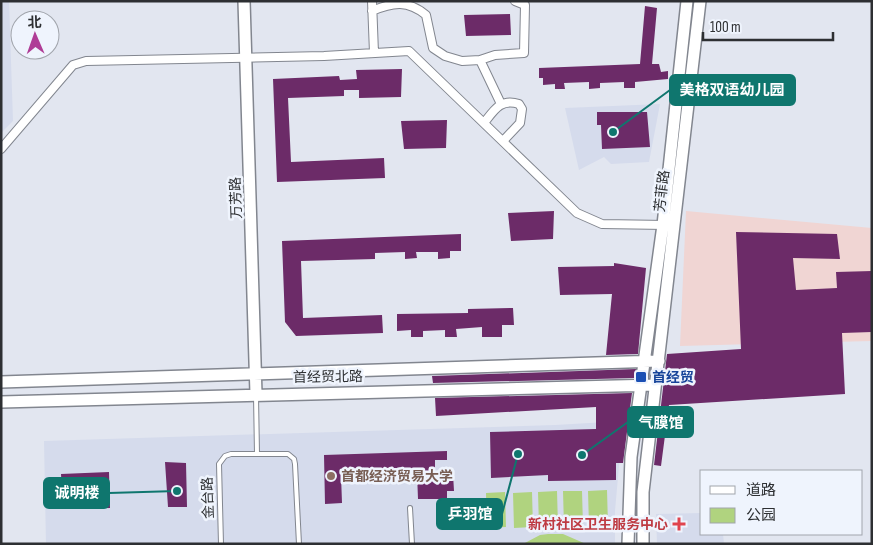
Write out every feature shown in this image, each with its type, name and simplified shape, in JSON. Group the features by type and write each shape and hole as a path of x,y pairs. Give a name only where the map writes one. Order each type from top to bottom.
{"street":[{"name":"万芳路","path":"244,1 256,394"},
{"path":"372,1 374,53"},
{"path":"372,11 386,5 403,2 418,8 426,15 431,44 437,52 462,61 480,60 495,54 524,53 524,6 516,1"},
{"name":"芳菲路","path":"643,544 643,492 655,385 660,360 668,225 687,1"},
{"name":"芳菲路","path":"628,544 630,460 668,225 700,1"},
{"path":"1,149 73,65 86,61 247,58 409,51 576,213 602,224 668,225"},
{"path":"480,60 501,104"},
{"path":"484,123 501,104 512,102 519,104 522,109 520,123 502,141"},
{"name":"首经贸北路","path":"1,382 256,375 660,360"},
{"name":"首经贸北路","path":"1,402 655,385"},
{"path":"630,460 638,457 646,461"}],"lane":[{"path":"256,394 257,454 288,454 294,459 299,544"},
{"name":"金台路","path":"221,544 218,464 225,456 231,454 257,454"},
{"path":"410,508 412,544"}],"shaded area":[{"path":"1,1 9,1 13,121 1,133"},
{"path":"660,104 649,162 611,164 604,157 579,170 565,108"},
{"path":"686,211 872,228 872,341 680,346"},
{"name":"首都经济贸易大学","path":"623,421 615,511 615,544 46,544 44,441 555,425"},
{"name":"新村社区卫生服务中心","path":"700,513 700,535 723,535 724,544 657,544 656,514"}],"green space":[{"path":"607,490 608,525 589,526 588,491"},
{"path":"557,491 558,526 539,527 538,492"},
{"path":"563,491 582,491 583,526 564,526"},
{"path":"505,492 506,527 487,528 486,493"},
{"path":"532,492 533,527 514,528 513,493"},
{"path":"563,534 586,544 523,544 540,535"}],"building":[{"path":"645,6 657,8 652,64 659,64 661,72 668,71 668,79 635,82 635,88 624,88 624,82 600,83 600,88 589,89 589,82 564,83 565,89 555,89 555,84 543,85 543,78 539,78 539,68 640,64"},
{"path":"510,14 511,35 466,36 464,15"},
{"path":"402,69 401,97 359,98 359,90 344,90 344,96 288,98 291,162 384,158 385,178 277,182 273,79 339,76 340,80 357,79 356,70"},
{"path":"597,112 647,112 650,147 602,149 601,125 597,125"},
{"path":"447,120 446,148 404,149 401,121"},
{"path":"554,211 553,239 511,241 508,213"},
{"path":"736,232 837,234 840,259 793,258 796,290 837,288 836,272 872,271 872,332 842,333 845,394 669,405 661,466 654,465 667,354 741,349"},
{"path":"461,234 461,251 450,251 450,258 438,259 438,252 416,252 417,258 405,259 405,252 375,253 375,259 301,261 303,318 382,315 383,333 296,336 285,322 282,241"},
{"path":"614,263 646,268 638,354 606,355 612,294 560,295 558,267 614,266"},
{"path":"513,308 514,325 502,325 502,337 482,337 482,327 456,329 457,337 445,337 445,330 423,331 423,337 411,337 411,330 397,331 397,314 468,313 468,309"},
{"path":"636,369 634,378 433,383 432,376"},
{"path":"632,393 623,463 616,463 616,480 548,481 548,475 491,478 490,432 596,429 596,407 436,416 435,398"},
{"path":"447,451 447,460 435,460 435,474 453,474 454,491 447,491 447,499 418,499 417,473 341,475 342,503 325,504 324,455"},
{"path":"165,462 186,463 187,507 168,507"},
{"path":"109,472 110,508 63,509 61,474"}],"place":[{"name":"美格双语幼儿园","path":"613,132"},
{"name":"首经贸","path":"641,377"},
{"name":"乒羽馆","path":"518,454"},
{"name":"气膜馆","path":"582,455"},
{"name":"首都经济贸易大学","path":"331,476"},
{"name":"诚明楼","path":"177,491"},
{"name":"新村社区卫生服务中心","path":"679,524"}]}
